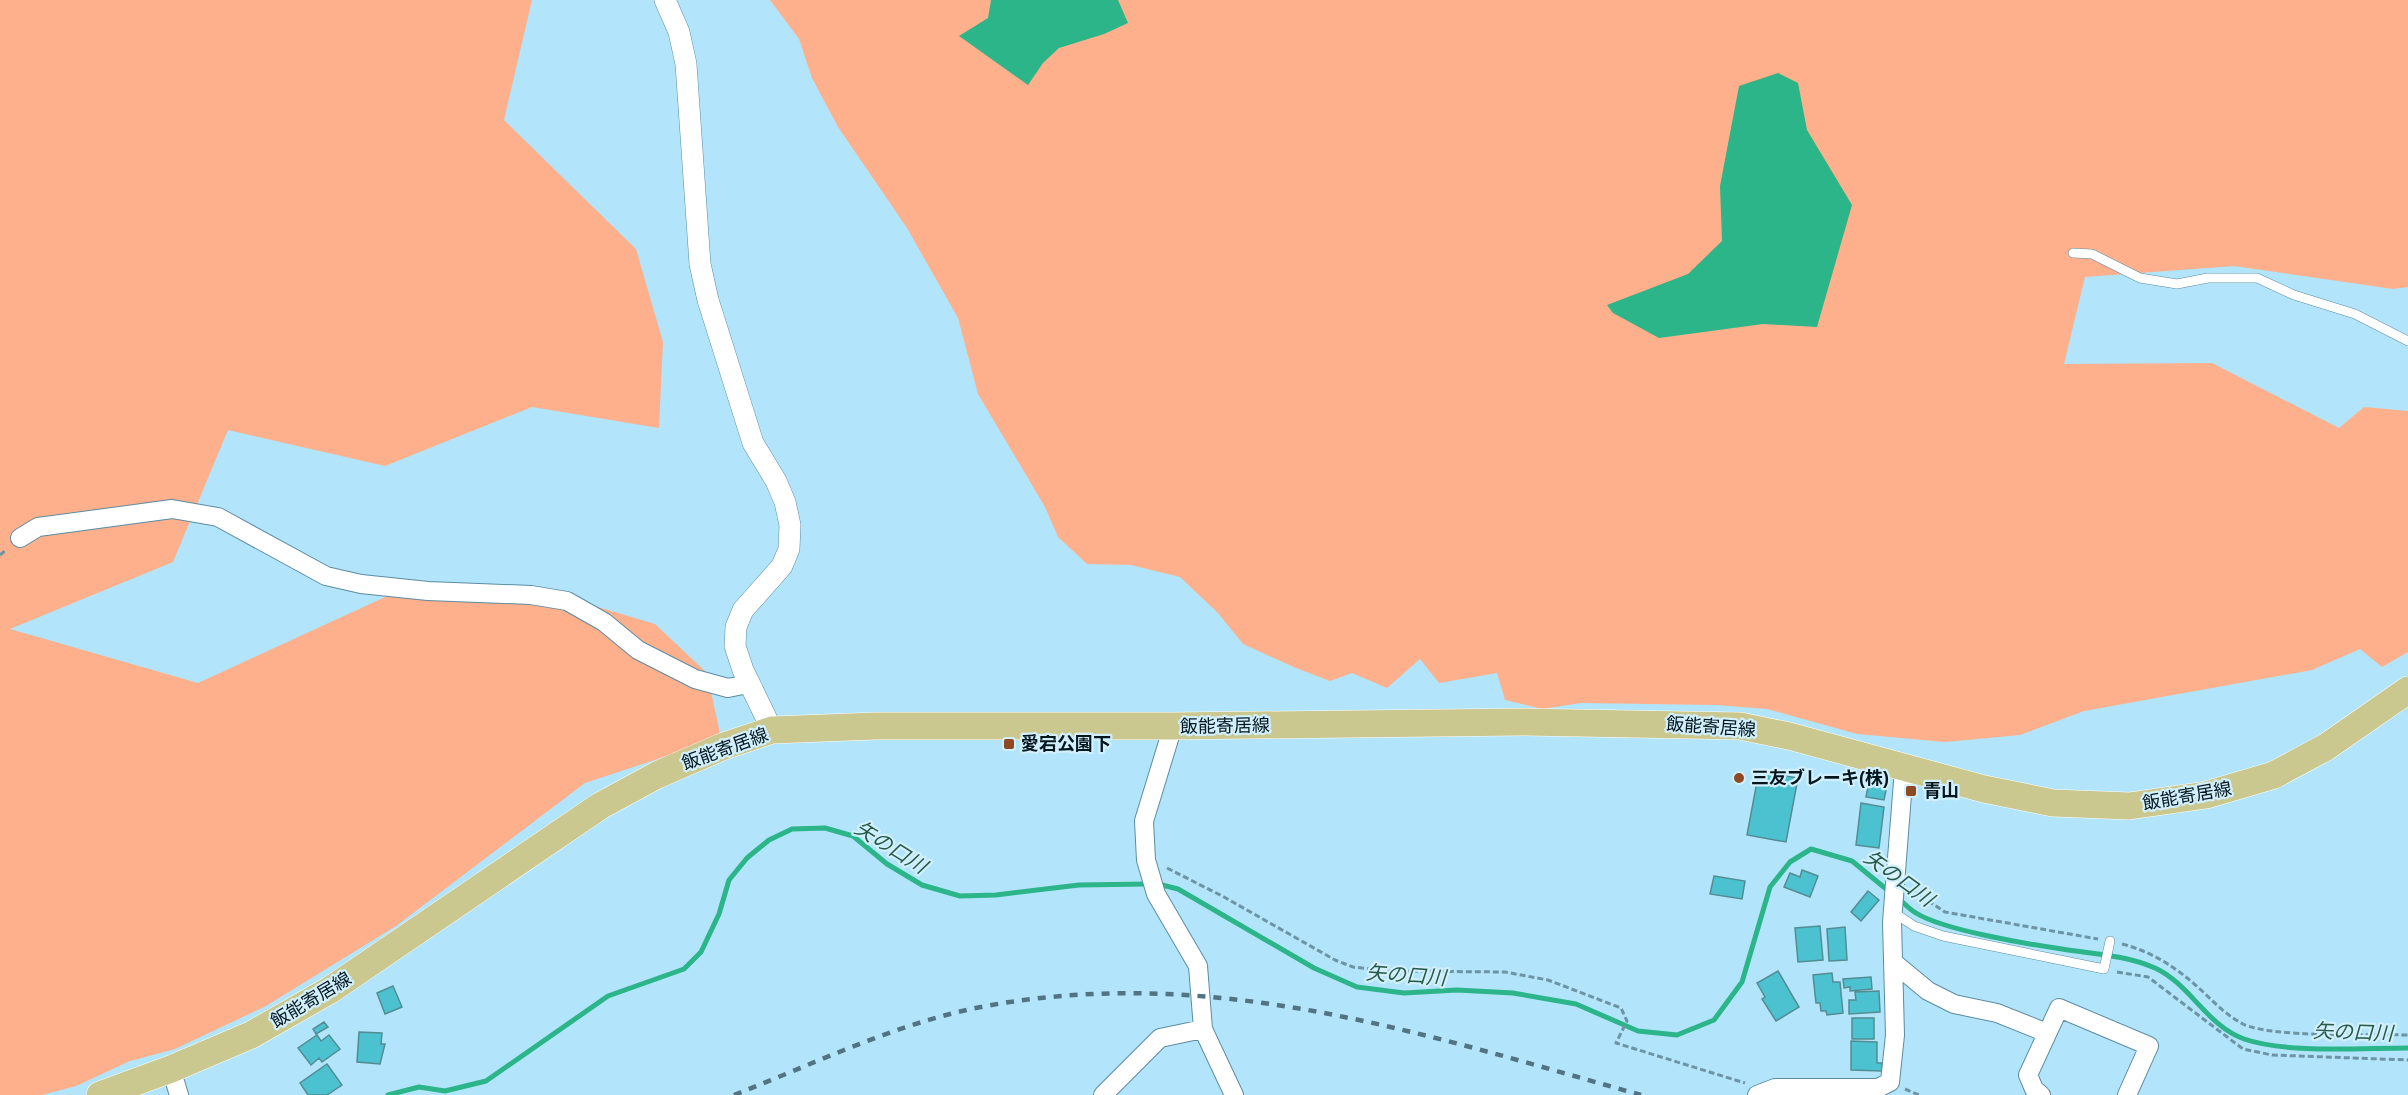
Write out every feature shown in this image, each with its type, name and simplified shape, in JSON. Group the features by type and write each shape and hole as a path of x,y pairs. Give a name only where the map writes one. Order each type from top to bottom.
{"main road":[{"name":"飯能寄居線","path":"100,1095 171,1069 251,1035 330,990 600,806 676,766 724,746 772,730 876,726 1173,726 1522,722 1740,726 1789,736 1905,769 2053,803 2129,806 2167,802 2238,788 2274,775 2326,747 2408,690"}],"street":[{"path":"665,0 679,32 686,64 700,264 708,300 753,444 776,481 785,502 790,525 789,549 782,566 750,601 736,627 735,646 748,684 772,730"},
{"path":"20,538 38,527 172,509 218,517 326,576 361,584 428,591 531,595 567,601 604,622 638,650 695,679 728,688 748,684"},
{"path":"1173,726 1144,821 1147,865 1156,894 1198,966 1203,1029 1234,1095"},
{"path":"1762,1092 1878,1088 1890,1082 1895,1035 1893,910 1905,769"},
{"path":"1893,962 1928,991 1954,1004 1997,1013 2047,1033"},
{"path":"2041,1095 2034,1089 2028,1074 2059,1008 2150,1046 2127,1095"},
{"path":"1103,1095 1160,1038 1203,1029"},
{"path":"171,1069 179,1095"}],"lane":[{"path":"2073,253 2092,254 2140,278 2177,284 2208,278 2257,278 2294,295 2355,314 2408,341"},
{"path":"1893,910 1914,926 1943,936 2104,967 2109,943"}],"path":[{"path":"1147,865 1179,872 1335,960 1353,966 1379,971 1505,972 1548,980 1622,1008 1627,1020 1616,1043 1762,1092"},
{"path":"1896,881 1945,912 2148,952 2175,968 2223,1011 2244,1025 2271,1031 2408,1035"},
{"path":"2104,967 2148,977 2243,1048 2272,1055 2408,1060"}],"shaded area":[{"path":"0,0 532,0 504,120 636,249 663,342 659,428 532,407 385,466 228,430 173,562 10,629 198,683 396,592 581,602 655,624 707,673 721,738 585,783 396,926 266,1006 175,1049 130,1061 76,1086 42,1095 0,1095"},
{"path":"770,0 2408,0 2408,287 2393,289 2234,266 2085,277 2064,364 2212,363 2339,428 2364,407 2408,411 2408,652 2382,667 2360,649 2312,670 2084,711 2020,735 1945,742 1857,734 1767,709 1717,705 1581,703 1542,709 1505,700 1497,673 1439,683 1420,659 1387,688 1352,673 1330,681 1296,668 1243,644 1218,613 1180,577 1131,565 1087,564 1058,537 1045,507 978,394 958,318 907,228 838,127 812,78 799,39"},
{"path":"991,0 1118,0 1128,23 1104,34 1059,48 1043,63 1028,85 959,36 988,18"},
{"path":"1778,73 1798,83 1807,130 1852,205 1817,327 1763,324 1659,338 1613,313 1607,305 1688,274 1722,241 1720,186 1739,86"}],"building":[{"path":"1759,771 1798,778 1786,842 1747,835"},
{"path":"1870,776 1888,780 1884,800 1866,797"},
{"path":"1861,803 1884,807 1879,848 1856,845"},
{"path":"1802,870 1818,876 1810,897 1784,887 1790,873 1800,877"},
{"path":"1714,876 1745,881 1742,899 1710,894"},
{"path":"1868,891 1879,900 1861,921 1851,912"},
{"path":"1820,926 1823,960 1798,962 1795,928"},
{"path":"1845,927 1847,960 1829,961 1827,929"},
{"path":"1778,971 1799,1007 1776,1021 1762,999 1765,997 1757,983"},
{"path":"1832,973 1833,982 1840,982 1843,1013 1827,1015 1826,1011 1821,1011 1820,1003 1816,1003 1813,975"},
{"path":"1871,977 1872,989 1850,991 1850,987 1844,988 1843,979"},
{"path":"393,986 402,1007 385,1014 377,993"},
{"path":"1879,991 1880,1012 1849,1014 1849,1000 1856,1000 1855,992"},
{"path":"1852,1018 1874,1018 1874,1039 1852,1039"},
{"path":"324,1022 328,1027 316,1034 313,1029"},
{"path":"359,1032 382,1033 381,1044 385,1044 380,1064 357,1062"},
{"path":"317,1035 321,1041 329,1035 340,1049 322,1062 319,1058 311,1065 298,1048"},
{"path":"1851,1041 1877,1042 1877,1063 1882,1063 1882,1071 1851,1070"},
{"path":"327,1064 342,1085 327,1095 308,1095 300,1083"}],"waterway":[{"name":"矢の口川","path":"388,1095 419,1087 445,1091 486,1081 608,996 684,969 701,952 719,914 729,880 747,858 769,840 792,829 825,828 853,836 887,864 922,885 960,896 996,895 1079,885 1148,884"},
{"name":"矢の口川","path":"1158,884 1178,889 1314,968 1357,987 1404,993 1457,990 1513,993 1576,1004 1638,1031 1677,1035 1714,1020 1742,982 1770,887 1790,862 1811,849 1852,861 1891,893"},
{"name":"矢の口川","path":"1898,898 1913,911 1929,919 1965,931 2028,944 2121,958 2155,968 2178,984 2219,1025 2244,1039 2282,1047 2408,1048"}],"railway":[{"path":"734,1095 858,1044 954,1013 986,1006 1071,995 1154,994 1237,1000 1318,1012 1479,1049 1641,1095"}],"place":[{"name":"愛宕公園下","path":"1009,744"},
{"name":"三友ブレーキ(株)","path":"1739,778"},
{"name":"青山","path":"1911,791"}]}
